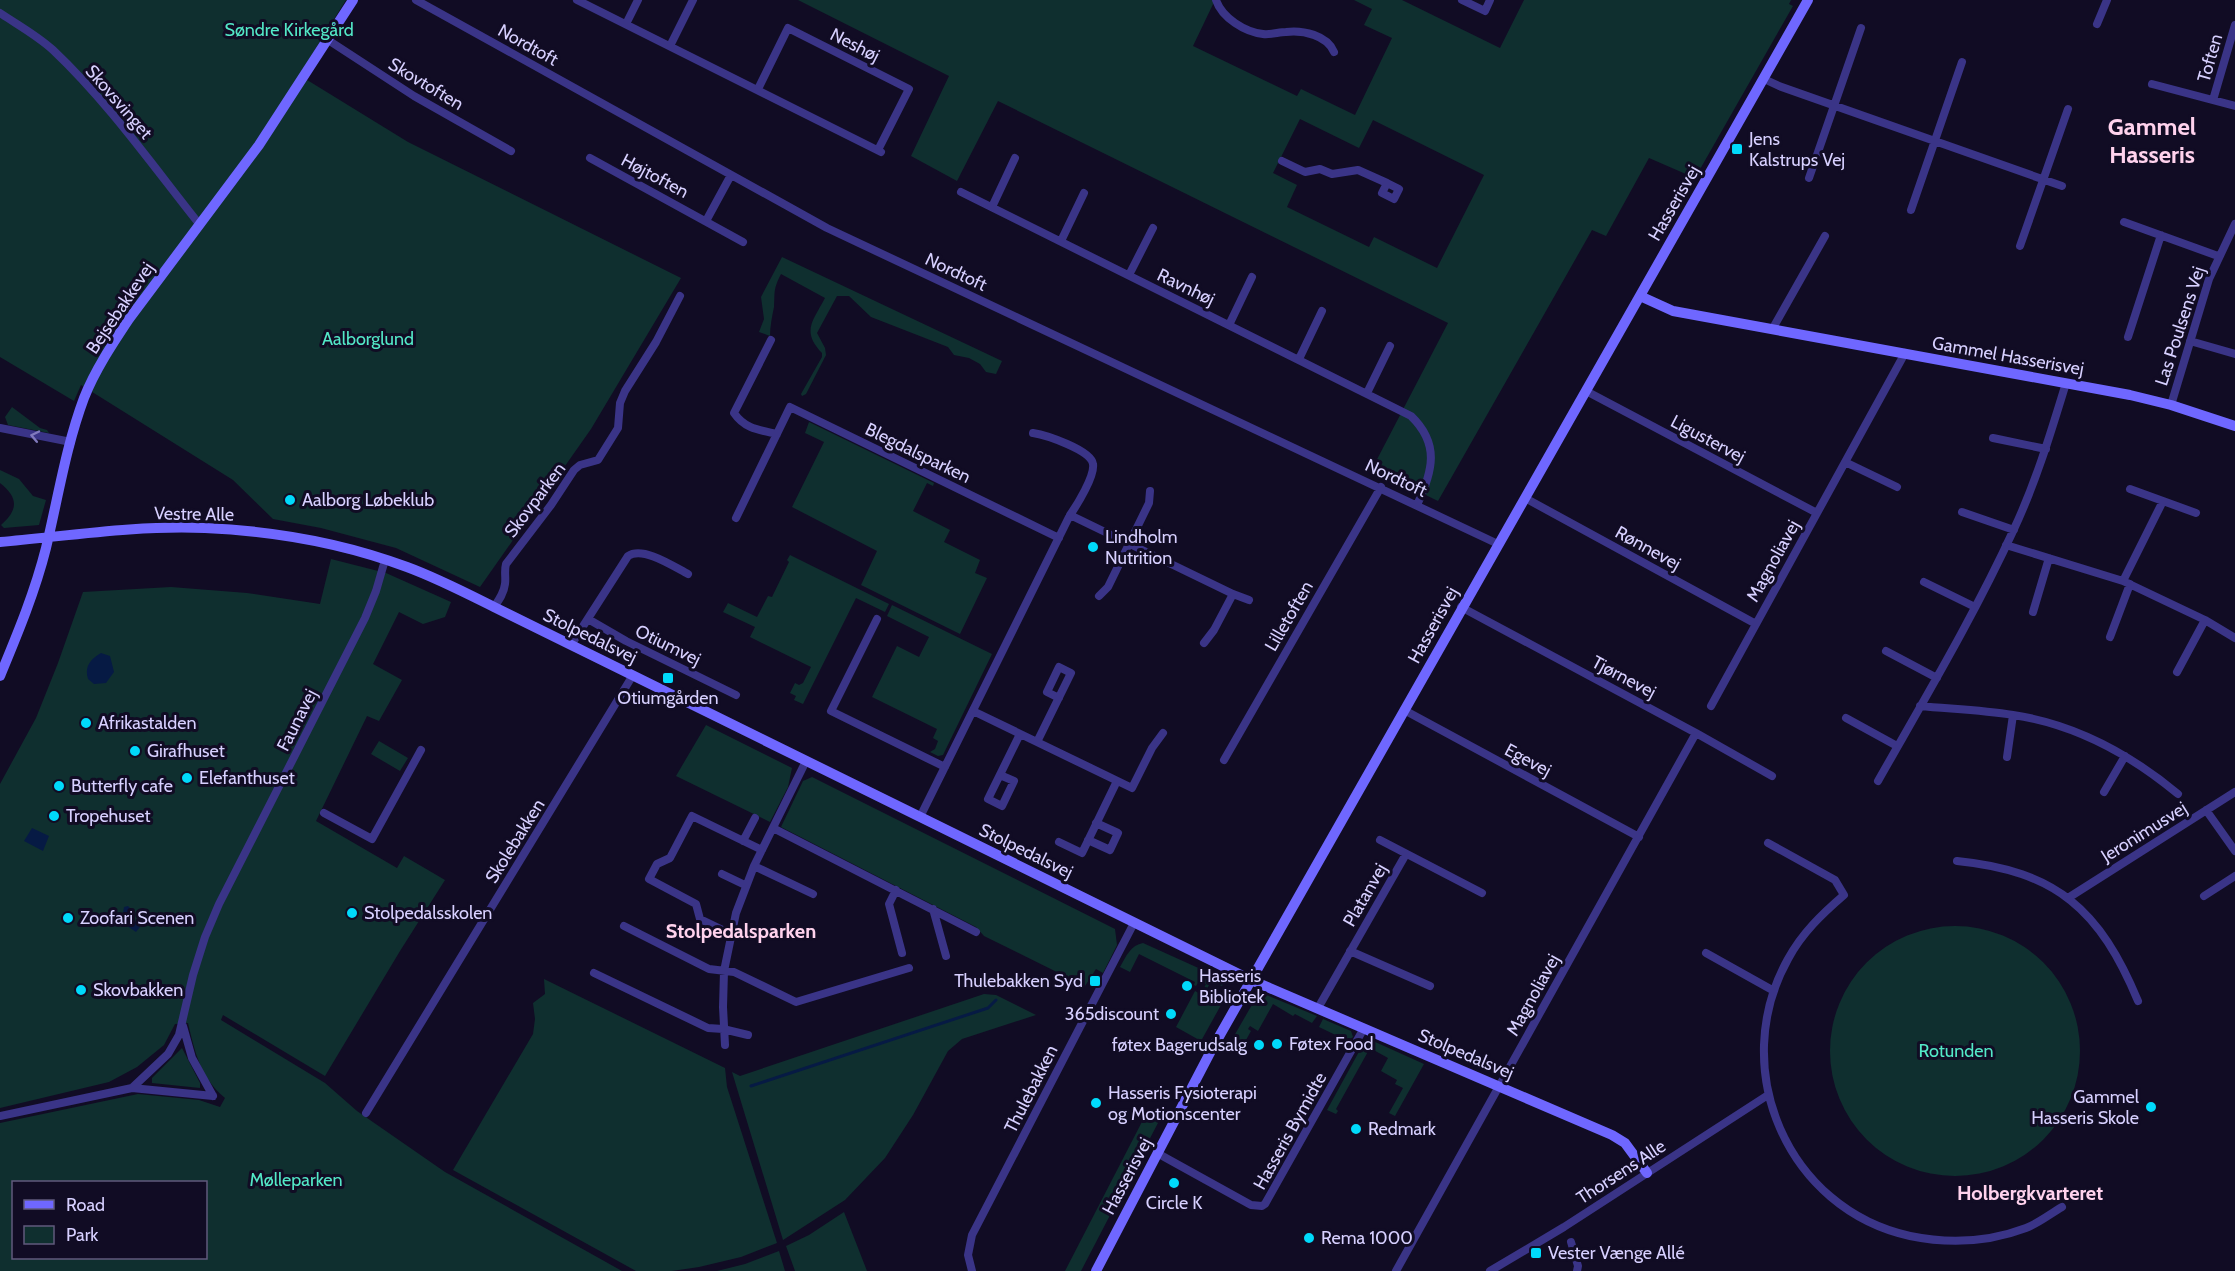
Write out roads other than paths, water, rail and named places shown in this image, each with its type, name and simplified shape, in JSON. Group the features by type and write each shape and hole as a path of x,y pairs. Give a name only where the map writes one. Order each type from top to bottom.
{"street":[{"name":"Bejsebakkevej","path":"0,676 30,599 55,500 85,397 114,341 259,145 353,0"},
{"name":"Nordtoft","path":"416,0 827,228 1498,544"},
{"name":"Neshøj","path":"577,0 880,151 909,89 788,28 758,89"},
{"path":"626,24 638,0"},
{"path":"670,46 693,0"},
{"path":"1216,0 1226,17 1250,31 1263,34 1294,31 1313,34 1332,46 1334,52"},
{"path":"1462,0 1485,11 1490,0"},
{"name":"Hasserisvej","path":"1096,1271 1251,980 1808,0"},
{"path":"2097,24 2107,0"},
{"name":"Skovsvinget","path":"0,13 51,48 87,86 118,121 200,225"},
{"name":"Toften","path":"2213,100 2235,25"},
{"path":"1809,178 1861,28"},
{"name":"Skovtoften","path":"328,40 414,96 511,150"},
{"path":"1911,210 1962,63"},
{"path":"1764,79 2062,186"},
{"name":"Toften","path":"2152,84 2235,106"},
{"path":"2020,246 2068,109"},
{"name":"Højtoften","path":"590,158 743,242"},
{"path":"992,207 1015,158"},
{"path":"1282,161 1305,172 1320,169 1332,174 1358,170 1387,183"},
{"path":"706,221 731,175"},
{"name":"Ravnhøj","path":"961,192 1411,416 1426,434 1431,450 1428,483 1418,505"},
{"path":"1061,241 1084,193"},
{"name":"Las Poulsens Vej","path":"2124,222 2218,256"},
{"name":"Las Poulsens Vej","path":"2171,405 2218,256 2231,237 2235,224"},
{"name":"Ravnhøj","path":"1129,275 1153,228"},
{"path":"2128,337 2161,235"},
{"path":"1773,328 1825,236"},
{"name":"Ravnhøj","path":"1229,325 1252,277"},
{"name":"Skovparken","path":"494,607 503,594 506,583 504,570 506,564 551,506 574,470 580,465 598,460 618,428 620,403 625,391 656,342 680,296"},
{"name":"Gammel Hasserisvej","path":"1640,296 1673,311 2130,395 2171,405 2235,426"},
{"path":"1299,359 1322,311"},
{"path":"771,340 734,412 740,421 750,428 777,434"},
{"path":"2190,341 2235,354"},
{"path":"1367,393 1390,346"},
{"name":"Magnoliavej","path":"1711,706 1905,353"},
{"path":"1878,781 1937,678 2014,530 2046,449 2066,383"},
{"name":"Ligustervej","path":"1586,391 1817,513"},
{"name":"Blegdalsparken","path":"736,518 790,407 1059,538"},
{"path":"0,428 71,442"},
{"path":"920,817 1092,474 1094,467 1092,459 1086,454 1047,435 1033,433"},
{"path":"1993,438 2046,449"},
{"path":"1845,462 1897,487"},
{"name":"Lilletoften","path":"1224,760 1381,487"},
{"path":"2130,489 2196,513"},
{"path":"1099,596 1108,587 1149,502 1150,491"},
{"name":"Rønnevej","path":"1525,498 1756,624"},
{"path":"2110,637 2127,583 2163,501"},
{"path":"1962,512 2014,530"},
{"path":"1070,515 1249,600"},
{"name":"Vestre Alle","path":"0,542 154,529 205,528 312,540 385,560"},
{"path":"2006,545 2127,583 2205,620 2232,636 2235,624"},
{"path":"571,645 628,556 634,552 643,552 688,574"},
{"path":"2033,612 2049,558"},
{"name":"Stolpedalsvej","path":"385,560 432,577 494,607 1251,980 1612,1135 1625,1143 1647,1173"},
{"name":"Faunavej","path":"132,1088 168,1054 183,1026 193,975 214,915 360,627 376,591 385,560"},
{"path":"1924,582 1975,607"},
{"path":"1204,643 1214,630 1233,594"},
{"name":"Tjørnevej","path":"1461,607 1772,776"},
{"name":"Otiumvej","path":"588,619 626,641 735,695"},
{"path":"877,619 831,711 945,767"},
{"path":"2177,672 2205,620"},
{"path":"1886,651 1937,678"},
{"name":"Skolebakken","path":"366,1113 633,675"},
{"path":"1037,742 1059,698"},
{"path":"1920,706 2013,715 2054,724 2125,756 2151,771 2178,794"},
{"name":"Egevej","path":"1404,710 1639,837"},
{"path":"973,711 1132,788 1152,748 1163,733"},
{"path":"2007,757 2013,715"},
{"path":"1846,718 1897,746"},
{"name":"Magnoliavej","path":"1396,1271 1696,733"},
{"path":"1000,775 1020,734"},
{"path":"324,813 372,839 421,750"},
{"path":"2104,792 2125,756"},
{"path":"725,1045 724,971 731,934 745,885 806,760"},
{"path":"1059,842 1082,853 1117,781"},
{"name":"Jeronimusvej","path":"2068,898 2235,792"},
{"path":"2206,810 2235,851"},
{"path":"731,934 700,919 696,904 649,879 657,864 670,858 692,816 762,850"},
{"path":"743,841 755,818"},
{"path":"1088,840 1110,850 1114,842 1118,833 1096,823"},
{"path":"773,828 976,932"},
{"name":"Platanvej","path":"1380,840 1482,893"},
{"path":"1768,843 1835,880 1844,895 1805,932 1787,960 1774,991 1767,1023 1764,1052 1768,1095 1779,1129 1814,1182 1869,1222 1898,1233 1935,1241 1972,1240 1999,1236 2029,1227 2062,1207"},
{"name":"Platanvej","path":"1318,1008 1406,854"},
{"path":"1957,861 1991,865 2020,873 2044,882 2068,898 2110,943 2125,968 2138,1001"},
{"path":"754,866 813,894"},
{"path":"722,874 745,885"},
{"path":"2204,896 2235,876"},
{"path":"896,890 889,904 902,953"},
{"path":"933,909 946,956"},
{"name":"Thulebakken","path":"972,1271 968,1255 972,1235 1134,923"},
{"path":"624,926 709,969 734,972 796,1002 909,968"},
{"name":"Platanvej","path":"1350,951 1430,986"},
{"path":"1706,953 1774,991"},
{"path":"594,973 708,1028 748,1035"},
{"name":"Faunavej","path":"132,1088 213,1096 192,1058 183,1026"},
{"name":"Hasseris Bymidte","path":"1157,1153 1251,1205 1257,1207 1265,1204 1364,1028"},
{"path":"0,1116 132,1088"},
{"name":"Thorsens Alle","path":"1490,1271 1768,1095"},
{"path":"1571,1242 1578,1266 1577,1271"}],"water":[{"path":"101,653 110,656 114,672 106,683 94,684 88,679 88,667 91,660"},
{"path":"32,828 49,836 43,851 24,841"},
{"path":"128,906 131,909 132,918 140,927 136,932 124,924 114,923 119,913 123,913 124,907"}],"waterway":[{"path":"751,1086 988,1008 996,1000"}],"place":[{"name":"Jens Kalstrups Vej","path":"1737,149"},
{"name":"Aalborg Løbeklub","path":"290,500"},
{"name":"Lindholm Nutrition","path":"1093,547"},
{"name":"Otiumgården","path":"668,678"},
{"name":"Afrikastalden","path":"86,723"},
{"name":"Girafhuset","path":"135,751"},
{"name":"Elefanthuset","path":"187,778"},
{"name":"Butterfly cafe","path":"59,786"},
{"name":"Tropehuset","path":"54,816"},
{"name":"Stolpedalsskolen","path":"352,913"},
{"name":"Zoofari Scenen","path":"68,918"},
{"name":"Thulebakken Syd","path":"1095,981"},
{"name":"Hasseris Bibliotek","path":"1187,986"},
{"name":"Skovbakken","path":"81,990"},
{"name":"365discount","path":"1171,1014"},
{"name":"Føtex Food","path":"1277,1044"},
{"name":"føtex Bagerudsalg","path":"1259,1045"},
{"name":"Hasseris Fysioterapi og Motionscenter","path":"1096,1103"},
{"name":"Gammel Hasseris Skole","path":"2151,1107"},
{"name":"Redmark","path":"1356,1129"},
{"name":"Circle K","path":"1174,1183"},
{"name":"Rema 1000","path":"1309,1238"},
{"name":"Vester Vænge Allé","path":"1536,1253"}],"district":[{"name":"Gammel Hasseris","path":"2152,141"},
{"name":"Stolpedalsparken","path":"741,931"},
{"name":"Holbergkvarteret","path":"2030,1193"}],"park label":[{"name":"Søndre Kirkegård","path":"289,30"},
{"name":"Aalborglund","path":"368,339"},
{"name":"Rotunden","path":"1956,1051"},
{"name":"Mølleparken","path":"296,1180"}]}
